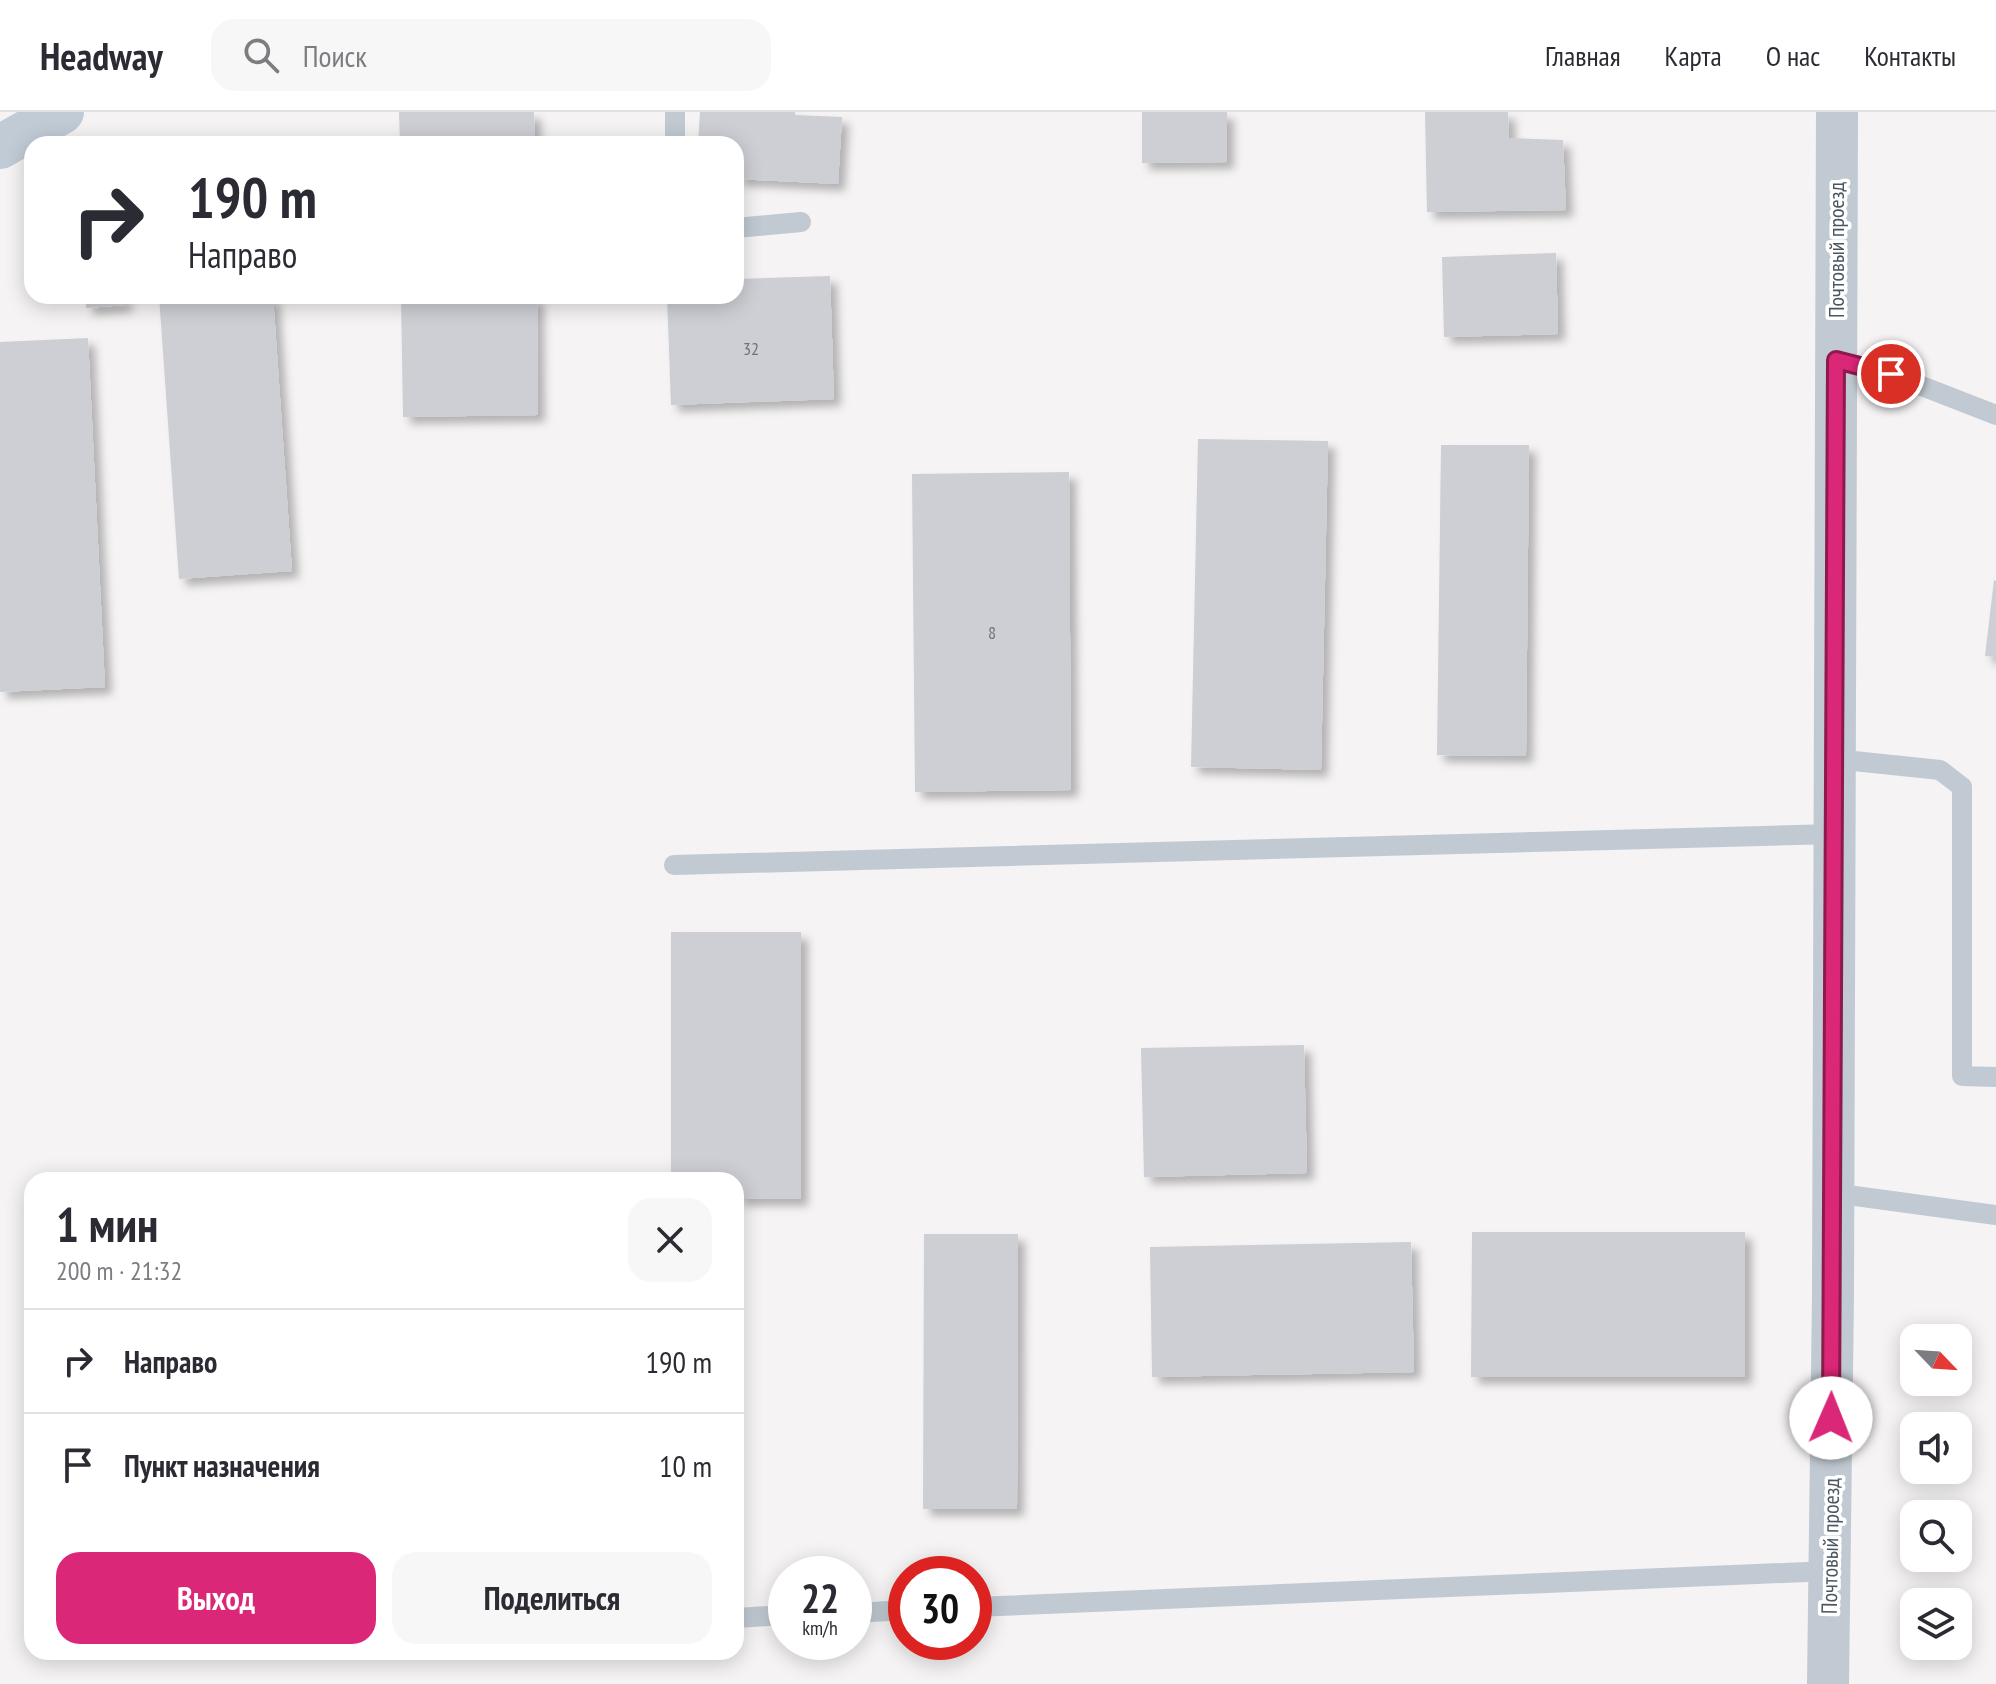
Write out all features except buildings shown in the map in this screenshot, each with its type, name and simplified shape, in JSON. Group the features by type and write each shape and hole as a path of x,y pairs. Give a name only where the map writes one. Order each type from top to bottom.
{"street":[{"path":"0,147 62,112"},
{"name":"Почтовый проезд","path":"1828,1684 1837,112"}],"lane":[{"path":"675,112 675,136"},
{"path":"744,227 801,222"},
{"path":"1836,360 1891,374 1996,415"},
{"path":"1835,759 1940,770 1962,787 1962,1076 1996,1077"},
{"path":"674,865 1834,834"},
{"path":"1833,1193 1996,1215"},
{"path":"992,1606 1830,1571"},
{"path":"744,1618 768,1616"}],"route":[{"path":"1831,1418 1836,360 1891,374"}]}
